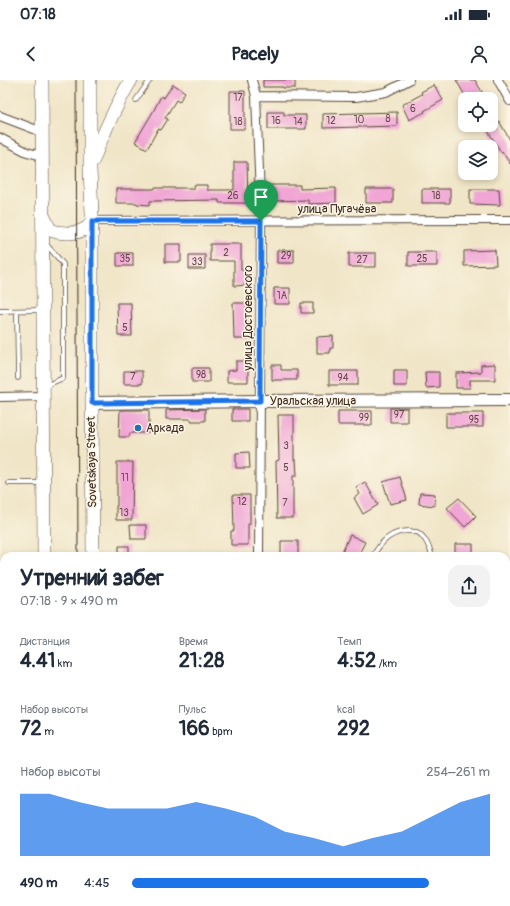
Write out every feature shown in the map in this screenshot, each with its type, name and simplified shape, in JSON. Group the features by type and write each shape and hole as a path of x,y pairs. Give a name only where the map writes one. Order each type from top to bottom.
{"main road":[{"path":"43,80 44,552"},
{"name":"Sovetskaya Street","path":"90,80 93,552"},
{"path":"90,169 100,141 129,81"},
{"path":"43,215 50,230 57,232 72,233 88,227 92,221"}],"street":[{"name":"улица Достоевского","path":"252,80 256,96 261,221 259,552"},
{"path":"256,96 356,97 386,92 409,80"},
{"path":"498,80 510,101"},
{"path":"0,116 42,132"},
{"path":"0,138 27,152 42,156"},
{"name":"улица Пугачёва","path":"92,221 510,220"},
{"path":"0,397 43,392"},
{"name":"Уральская улица","path":"92,403 510,400"}],"lane":[{"path":"136,100 150,80"},
{"path":"43,241 63,264 63,378 43,392"},
{"path":"0,311 43,310"},
{"path":"17,311 18,378"},
{"path":"9,483 43,483"},
{"path":"376,552 383,542 394,534 406,531 416,532 423,537 429,545 431,552"}],"building":[{"path":"263,80 295,80 295,88 263,87"},
{"path":"456,80 475,80 482,92 463,92"},
{"path":"173,84 185,92 179,102 176,100 165,118 168,119 161,130 158,129 147,149 135,142 161,96 164,98"},
{"path":"434,85 443,100 424,111 425,112 409,120 402,105 422,94 421,92"},
{"path":"230,91 245,91 245,129 230,129"},
{"path":"268,112 284,112 284,115 306,115 306,129 268,129"},
{"path":"397,112 397,126 323,128 323,114"},
{"path":"498,122 510,140 510,164 498,147 498,140 494,140 488,132 498,132"},
{"path":"234,162 247,162 248,203 219,203 219,200 150,201 150,205 137,203 116,203 116,189 194,188 194,185 207,185 207,190 234,190"},
{"path":"270,185 300,185 300,189 336,188 336,203 308,204 308,200 271,201"},
{"path":"366,189 393,189 393,203 366,203"},
{"path":"422,189 450,189 450,203 422,203"},
{"path":"470,189 499,189 500,205 470,204"},
{"path":"165,244 181,244 181,262 165,262"},
{"path":"210,244 241,244 241,270 248,270 248,285 234,286 234,261 210,261"},
{"path":"277,250 294,250 294,263 277,263"},
{"path":"495,250 496,265 464,266 464,251"},
{"path":"408,252 437,252 437,266 408,266"},
{"path":"117,253 133,253 133,266 117,266"},
{"path":"349,253 376,253 376,267 349,267"},
{"path":"189,255 205,255 205,269 189,269"},
{"path":"274,288 290,288 290,304 274,304"},
{"path":"117,303 131,303 132,336 118,336"},
{"path":"233,303 247,303 248,339 234,339"},
{"path":"301,303 313,303 313,313 301,313"},
{"path":"333,336 333,348 330,348 330,353 317,353 317,337"},
{"path":"236,361 248,361 248,382 227,382 227,371 236,370"},
{"path":"495,364 495,380 470,380 470,388 456,388 456,373 481,372 481,365"},
{"path":"272,365 281,365 281,370 297,370 297,380 272,380"},
{"path":"192,368 209,368 209,382 192,382"},
{"path":"394,370 407,370 407,386 394,386"},
{"path":"124,371 142,371 142,384 124,384"},
{"path":"329,371 358,371 358,385 329,385"},
{"path":"425,372 439,372 439,387 426,388"},
{"path":"390,408 407,408 407,422 390,422"},
{"path":"205,409 205,421 191,421 191,419 166,419 166,410"},
{"path":"232,409 248,409 248,421 232,421"},
{"path":"120,410 149,410 149,433 130,433 129,437 119,437"},
{"path":"338,411 372,411 372,425 338,425"},
{"path":"446,413 483,413 483,427 446,427"},
{"path":"278,415 294,415 294,460 296,460 297,476 293,476 293,518 277,518 276,461 279,460"},
{"path":"249,452 250,468 236,468 236,453"},
{"path":"117,462 133,462 132,520 116,520"},
{"path":"400,477 407,500 390,504 383,482"},
{"path":"365,482 378,505 363,514 354,498 360,494 356,487"},
{"path":"420,493 435,494 434,506 419,504"},
{"path":"233,495 250,495 248,545 231,545 231,531 234,531"},
{"path":"459,498 476,516 465,527 447,508"},
{"path":"130,525 146,525 146,539 131,539"},
{"path":"350,535 365,542 360,552 342,552"},
{"path":"281,541 298,541 298,552 281,552"},
{"path":"455,544 473,544 473,552 455,552"},
{"path":"119,546 129,546 129,552 119,552"}],"tram line":[{"path":"76,80 78,552"}],"place":[{"name":"Аркада","path":"138,428"}],"route":[{"path":"92,221 261,221 260,401 92,403 92,221"}]}
